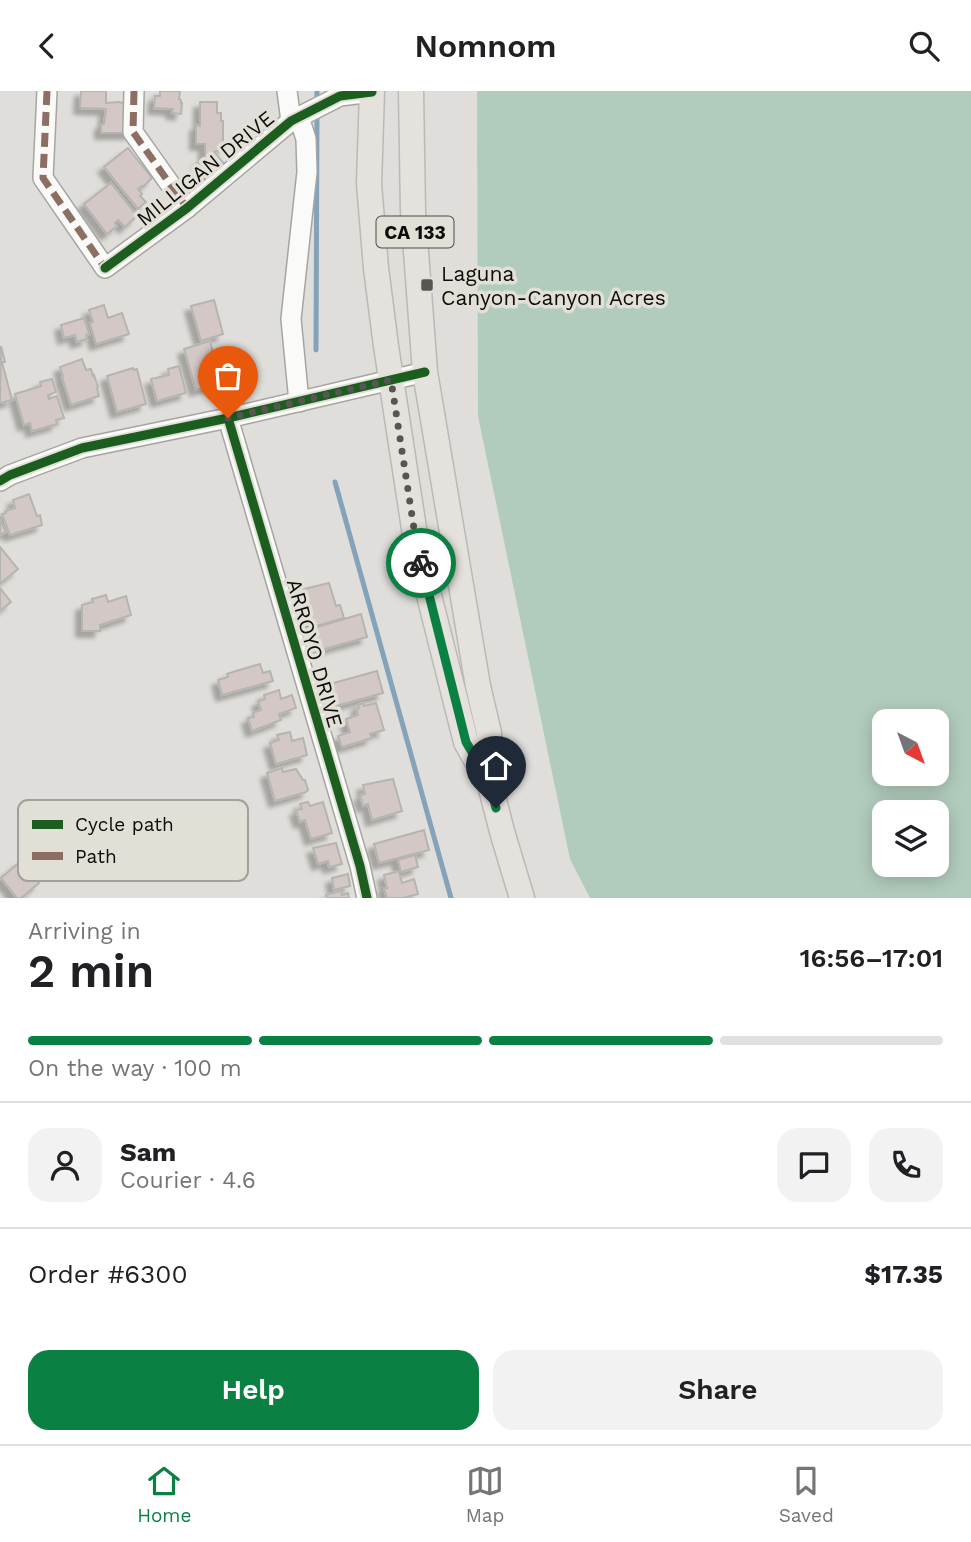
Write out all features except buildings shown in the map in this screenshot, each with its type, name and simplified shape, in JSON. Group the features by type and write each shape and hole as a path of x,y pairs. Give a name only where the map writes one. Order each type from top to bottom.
{"main road":[{"name":"CA 133","path":"411,91 413,211 425,372 475,672 489,733 489,781 522,898"},
{"name":"CA 133","path":"372,92 369,184 376,268 417,548 466,742 489,781"}],"street":[{"name":"MILLIGAN DRIVE","path":"47,91 43,178 105,268 187,208 299,117 341,96 372,92"},
{"path":"134,91 133,132 187,208"},
{"path":"287,91 306,139 307,172 291,319 299,402"},
{"path":"0,481 82,448 228,418 425,372"},
{"name":"ARROYO DRIVE","path":"228,418 360,866 367,898"}],"green space":[{"path":"477,91 971,91 971,898 590,898 570,859 478,416"}],"waterway":[{"path":"317,91 317,102"},
{"path":"316,350 317,112"},
{"path":"335,482 451,898"}],"marked path":[{"path":"47,91 43,178 105,268"},
{"path":"134,91 133,132 187,208"}],"cycle path":[{"path":"105,268 187,208 291,121 340,96 372,92"},
{"path":"0,481 82,448 228,418 425,372"},
{"path":"228,418 360,866 367,898"}],"way so far":[{"path":"228,418 391,380 421,563"}],"place":[{"name":"Laguna Canyon-Canyon Acres","path":"427,285"}],"route":[{"path":"421,563 466,742 489,781 496,808"}]}
